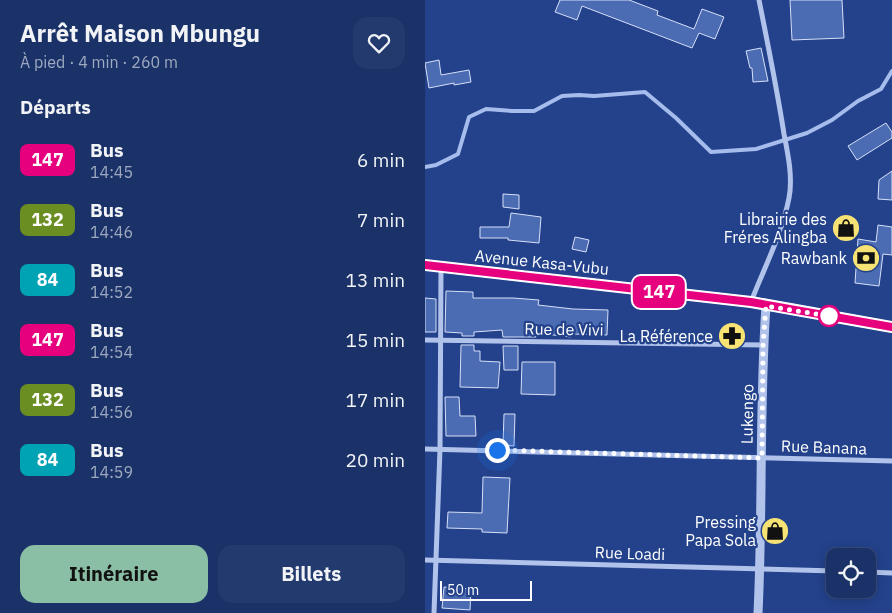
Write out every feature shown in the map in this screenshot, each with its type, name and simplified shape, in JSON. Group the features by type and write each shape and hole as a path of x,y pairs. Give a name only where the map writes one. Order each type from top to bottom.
{"main road":[{"name":"Avenue Kasa-Vubu","path":"425,265 751,302 892,327"}],"street":[{"path":"751,302 789,197 787,153 759,0"},
{"path":"434,613 441,449 439,340 441,267"},
{"name":"Lukengo","path":"758,613 763,345 766,306"},
{"name":"Rue de Vivi","path":"425,340 763,345"},
{"name":"Rue Banana","path":"425,449 892,461"},
{"name":"Rue Loadi","path":"425,560 826,571"},
{"path":"876,572 892,573"}],"building":[{"path":"560,0 629,0 658,11 657,15 694,29 702,9 724,17 715,39 699,33 692,48 582,6 577,20 555,12"},
{"path":"790,0 842,0 844,38 792,40"},
{"path":"761,48 768,81 753,82 752,68 750,68 746,51"},
{"path":"439,60 441,75 469,70 471,82 429,88 425,63"},
{"path":"886,123 892,132 892,138 857,160 848,146"},
{"path":"892,171 892,200 878,199 879,180"},
{"path":"503,194 519,195 519,209 503,207"},
{"path":"511,213 541,217 539,243 508,240 508,238 480,238 480,227 509,227"},
{"path":"878,225 892,227 892,255 883,254 879,286 855,283 858,239 876,242"},
{"path":"575,237 589,240 586,252 572,249"},
{"path":"446,291 473,292 473,298 539,300 538,305 608,310 607,335 572,334 571,337 536,333 536,337 503,337 502,330 474,332 474,336 462,336 462,333 445,332"},
{"path":"425,298 436,299 436,332 425,332"},
{"path":"461,345 474,345 474,351 480,351 480,361 500,362 498,388 460,387"},
{"path":"503,346 518,346 518,370 504,370"},
{"path":"522,362 555,362 555,395 521,394"},
{"path":"445,397 459,397 460,416 475,416 476,436 446,436"},
{"path":"504,414 515,414 514,446 503,445"},
{"path":"483,477 510,478 507,533 482,532 482,529 447,528 448,512 482,513"},
{"path":"444,587 471,589 470,610 442,608"}],"waterway":[{"path":"425,167 436,165 458,154 469,117 486,109 534,111 562,96 579,95 594,96 645,92 676,118 711,152 756,149 807,133 832,120 858,101 881,89 892,71"}],"bus line":[{"name":"147","path":"425,265 751,302 892,327"}],"place":[{"name":"Librairie des Fréres Alingba","path":"846,228"},
{"name":"Rawbank","path":"866,258"},
{"name":"La Référence","path":"732,336"},
{"name":"Pressing Papa Sola","path":"775,531"}],"route":[{"path":"497,450 762,458 763,345 766,306 829,316"}]}
